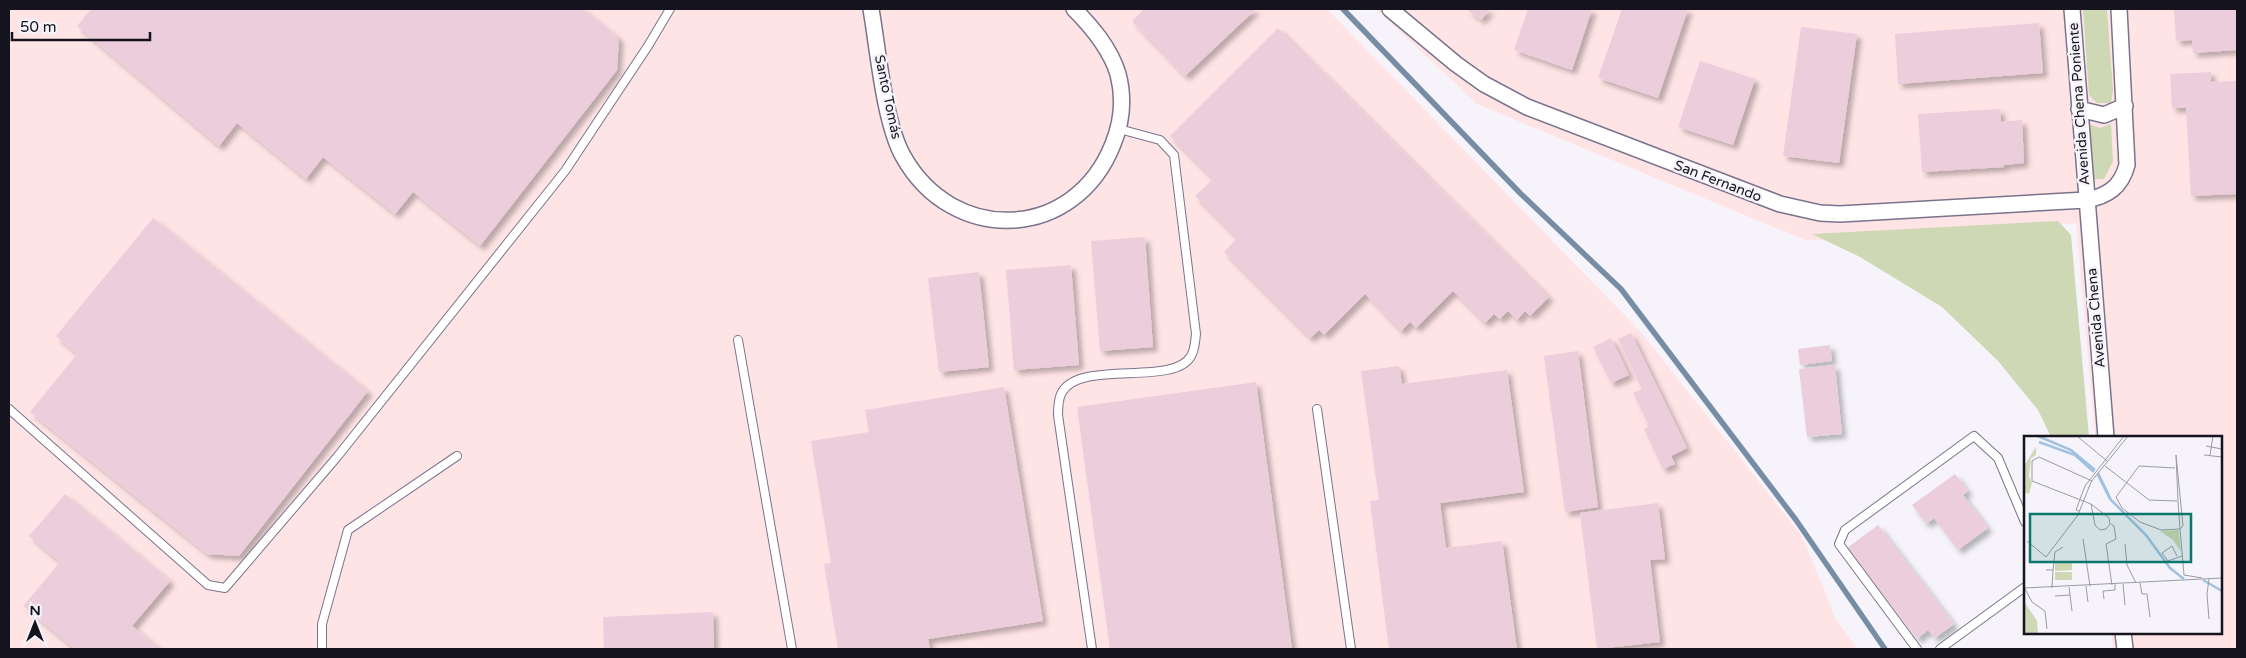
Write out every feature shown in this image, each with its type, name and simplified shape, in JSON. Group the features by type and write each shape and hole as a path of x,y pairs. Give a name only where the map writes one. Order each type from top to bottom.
{"street":[{"name":"Santo Tomás","path":"871,9 896,141 907,163 923,185 938,199 953,208 970,215 991,220 1011,221 1044,215 1087,186 1104,166 1119,129 1122,105 1118,74 1094,29 1074,9"},
{"name":"San Fernando","path":"1390,9 1456,64 1484,84 1527,107 1780,204 1820,213 1840,214 2086,200 2109,194 2125,172 2127,158 2119,9"},
{"name":"Avenida Chena Poniente","path":"2072,9 2086,200"},
{"path":"2079,109 2104,115 2124,106"},
{"name":"Avenida Chena","path":"2086,200 2106,436"},
{"path":"2123,633 2125,649"}],"lane":[{"path":"9,409 208,586 225,588 338,456 565,171 648,46 670,9"},
{"path":"1092,649 1058,415 1062,392 1081,378 1169,370 1183,365 1191,357 1196,334 1174,155 1166,144 1153,136 1119,129"},
{"path":"738,340 792,649"},
{"path":"1317,409 1351,649"},
{"path":"1917,649 1839,544 1845,530 1974,436 1998,458 2024,520"},
{"path":"322,649 322,624 348,530 457,456"},
{"path":"1940,649 2024,588"}],"shaded area":[{"path":"9,9 1327,9 1640,331 1802,536 1836,619 1858,649 9,649"},
{"path":"1376,9 2237,9 2237,649 2113,649 2111,633 2221,633 2221,436 2095,436 2076,223 1860,240 1805,240 1477,104"}],"green space":[{"path":"2083,9 2107,9 2113,90 2111,103 2097,103 2089,95"},
{"path":"2089,124 2100,128 2111,124 2113,161 2104,179 2092,179"},
{"path":"2058,221 2071,235 2089,436 2051,436 2038,410 1998,361 1942,307 1860,257 1812,234"}],"building":[{"path":"91,9 583,9 619,38 617,70 480,246 413,192 395,214 323,157 306,179 237,123 219,146 77,26"},
{"path":"1144,9 1256,9 1185,76 1132,21"},
{"path":"1466,9 1490,9 1481,20"},
{"path":"1528,9 1592,9 1572,70 1514,50"},
{"path":"1622,9 1688,9 1658,98 1598,78"},
{"path":"2174,9 2237,9 2237,50 2193,53 2192,40 2176,41"},
{"path":"2039,23 2043,73 1898,84 1895,34"},
{"path":"1801,27 1857,34 1839,163 1783,156"},
{"path":"1278,28 1549,297 1530,316 1525,311 1517,320 1508,311 1500,319 1494,314 1485,323 1453,291 1416,328 1410,322 1401,331 1365,294 1324,335 1319,330 1310,338 1224,252 1237,238 1195,196 1213,179 1170,136"},
{"path":"1700,61 1755,79 1733,145 1678,127"},
{"path":"2211,72 2211,82 2237,81 2237,194 2191,196 2186,108 2172,108 2170,74"},
{"path":"2000,109 2001,122 2022,120 2024,163 2004,165 2004,167 1922,172 1918,114"},
{"path":"153,218 368,391 239,556 207,554 30,412 77,354 56,336"},
{"path":"1145,237 1153,347 1100,351 1091,241"},
{"path":"1071,265 1079,365 1014,370 1006,270"},
{"path":"979,272 989,367 939,372 928,278"},
{"path":"1631,333 1687,448 1671,456 1675,464 1663,469 1644,429 1649,426 1633,393 1642,389 1618,339"},
{"path":"1611,338 1629,375 1611,383 1593,347"},
{"path":"1830,345 1832,361 1800,365 1798,349"},
{"path":"1578,351 1598,507 1565,512 1544,356"},
{"path":"1835,365 1842,434 1807,437 1799,369"},
{"path":"1399,366 1402,384 1507,370 1524,492 1440,503 1446,548 1502,541 1517,649 1389,649 1370,501 1379,500 1361,371"},
{"path":"1256,382 1292,649 1110,649 1077,407"},
{"path":"1004,387 1043,621 928,639 930,649 838,649 824,564 831,563 811,441 869,432 865,410"},
{"path":"1955,474 1968,491 1963,495 1988,528 1958,550 1934,518 1926,524 1912,505"},
{"path":"65,494 170,581 132,626 161,649 75,649 23,606 60,562 29,536"},
{"path":"1658,503 1665,559 1650,560 1660,642 1597,649 1580,513"},
{"path":"1878,525 1954,624 1935,638 1928,630 1917,639 1847,548"},
{"path":"713,612 714,649 604,649 603,617"}],"waterway":[{"path":"1343,9 1520,193 1621,289 1796,520 1885,649"}]}
